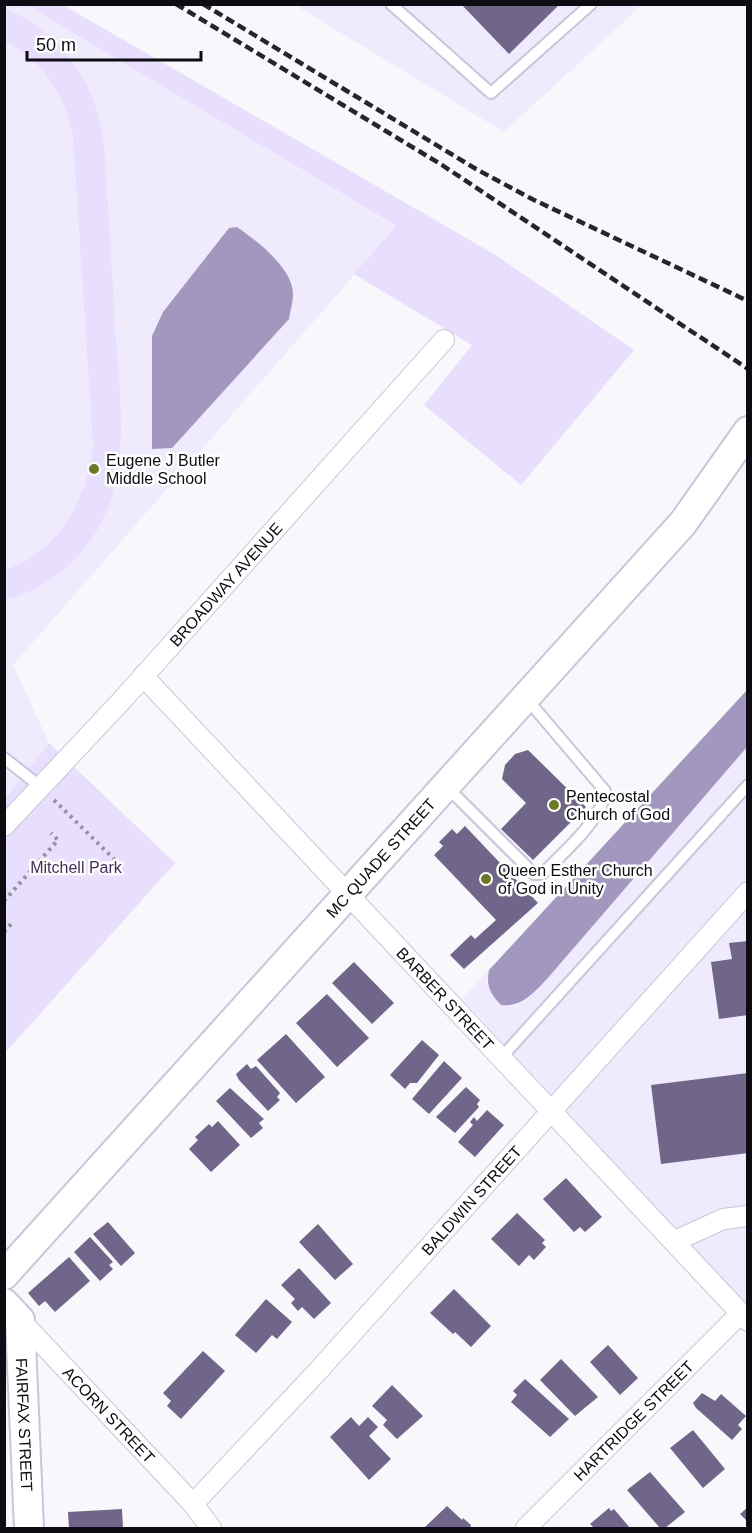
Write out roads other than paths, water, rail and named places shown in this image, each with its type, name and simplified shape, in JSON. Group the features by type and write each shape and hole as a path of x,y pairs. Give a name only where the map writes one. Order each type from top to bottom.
{"street":[{"name":"BROADWAY AVENUE","path":"4,826 143,676 444,340"},
{"name":"MC QUADE STREET","path":"4,1275 683,523 747,431"},
{"name":"BARBER STREET","path":"143,676 349,894 550,1114 675,1241 744,1317"},
{"name":"BALDWIN STREET","path":"192,1504 318,1371 550,1114 739,911 747,892"},
{"path":"675,1241 723,1219 747,1216"},
{"name":"ACORN STREET","path":"12,1311 192,1504 211,1528"},
{"name":"FAIRFAX STREET","path":"12,1311 14,1372 29,1528"},
{"name":"HARTRIDGE STREET","path":"526,1528 744,1317"}],"lane":[{"path":"391,4 491,93 591,4"},
{"path":"446,786 534,874 542,874 585,830 605,800 605,791 526,698"},
{"path":"4,758 41,787"},
{"path":"500,1059 747,785"}],"railway":[{"path":"176,4 442,165 748,369"},
{"path":"203,4 476,169 532,199 748,301"}],"place":[{"name":"Eugene J Butler Middle School","path":"94,469"},
{"name":"Pentecostal Church of God","path":"554,805"},
{"name":"Queen Esther Church of God in Unity","path":"486,879"}],"park label":[{"name":"Mitchell Park","path":"76,867"}]}
